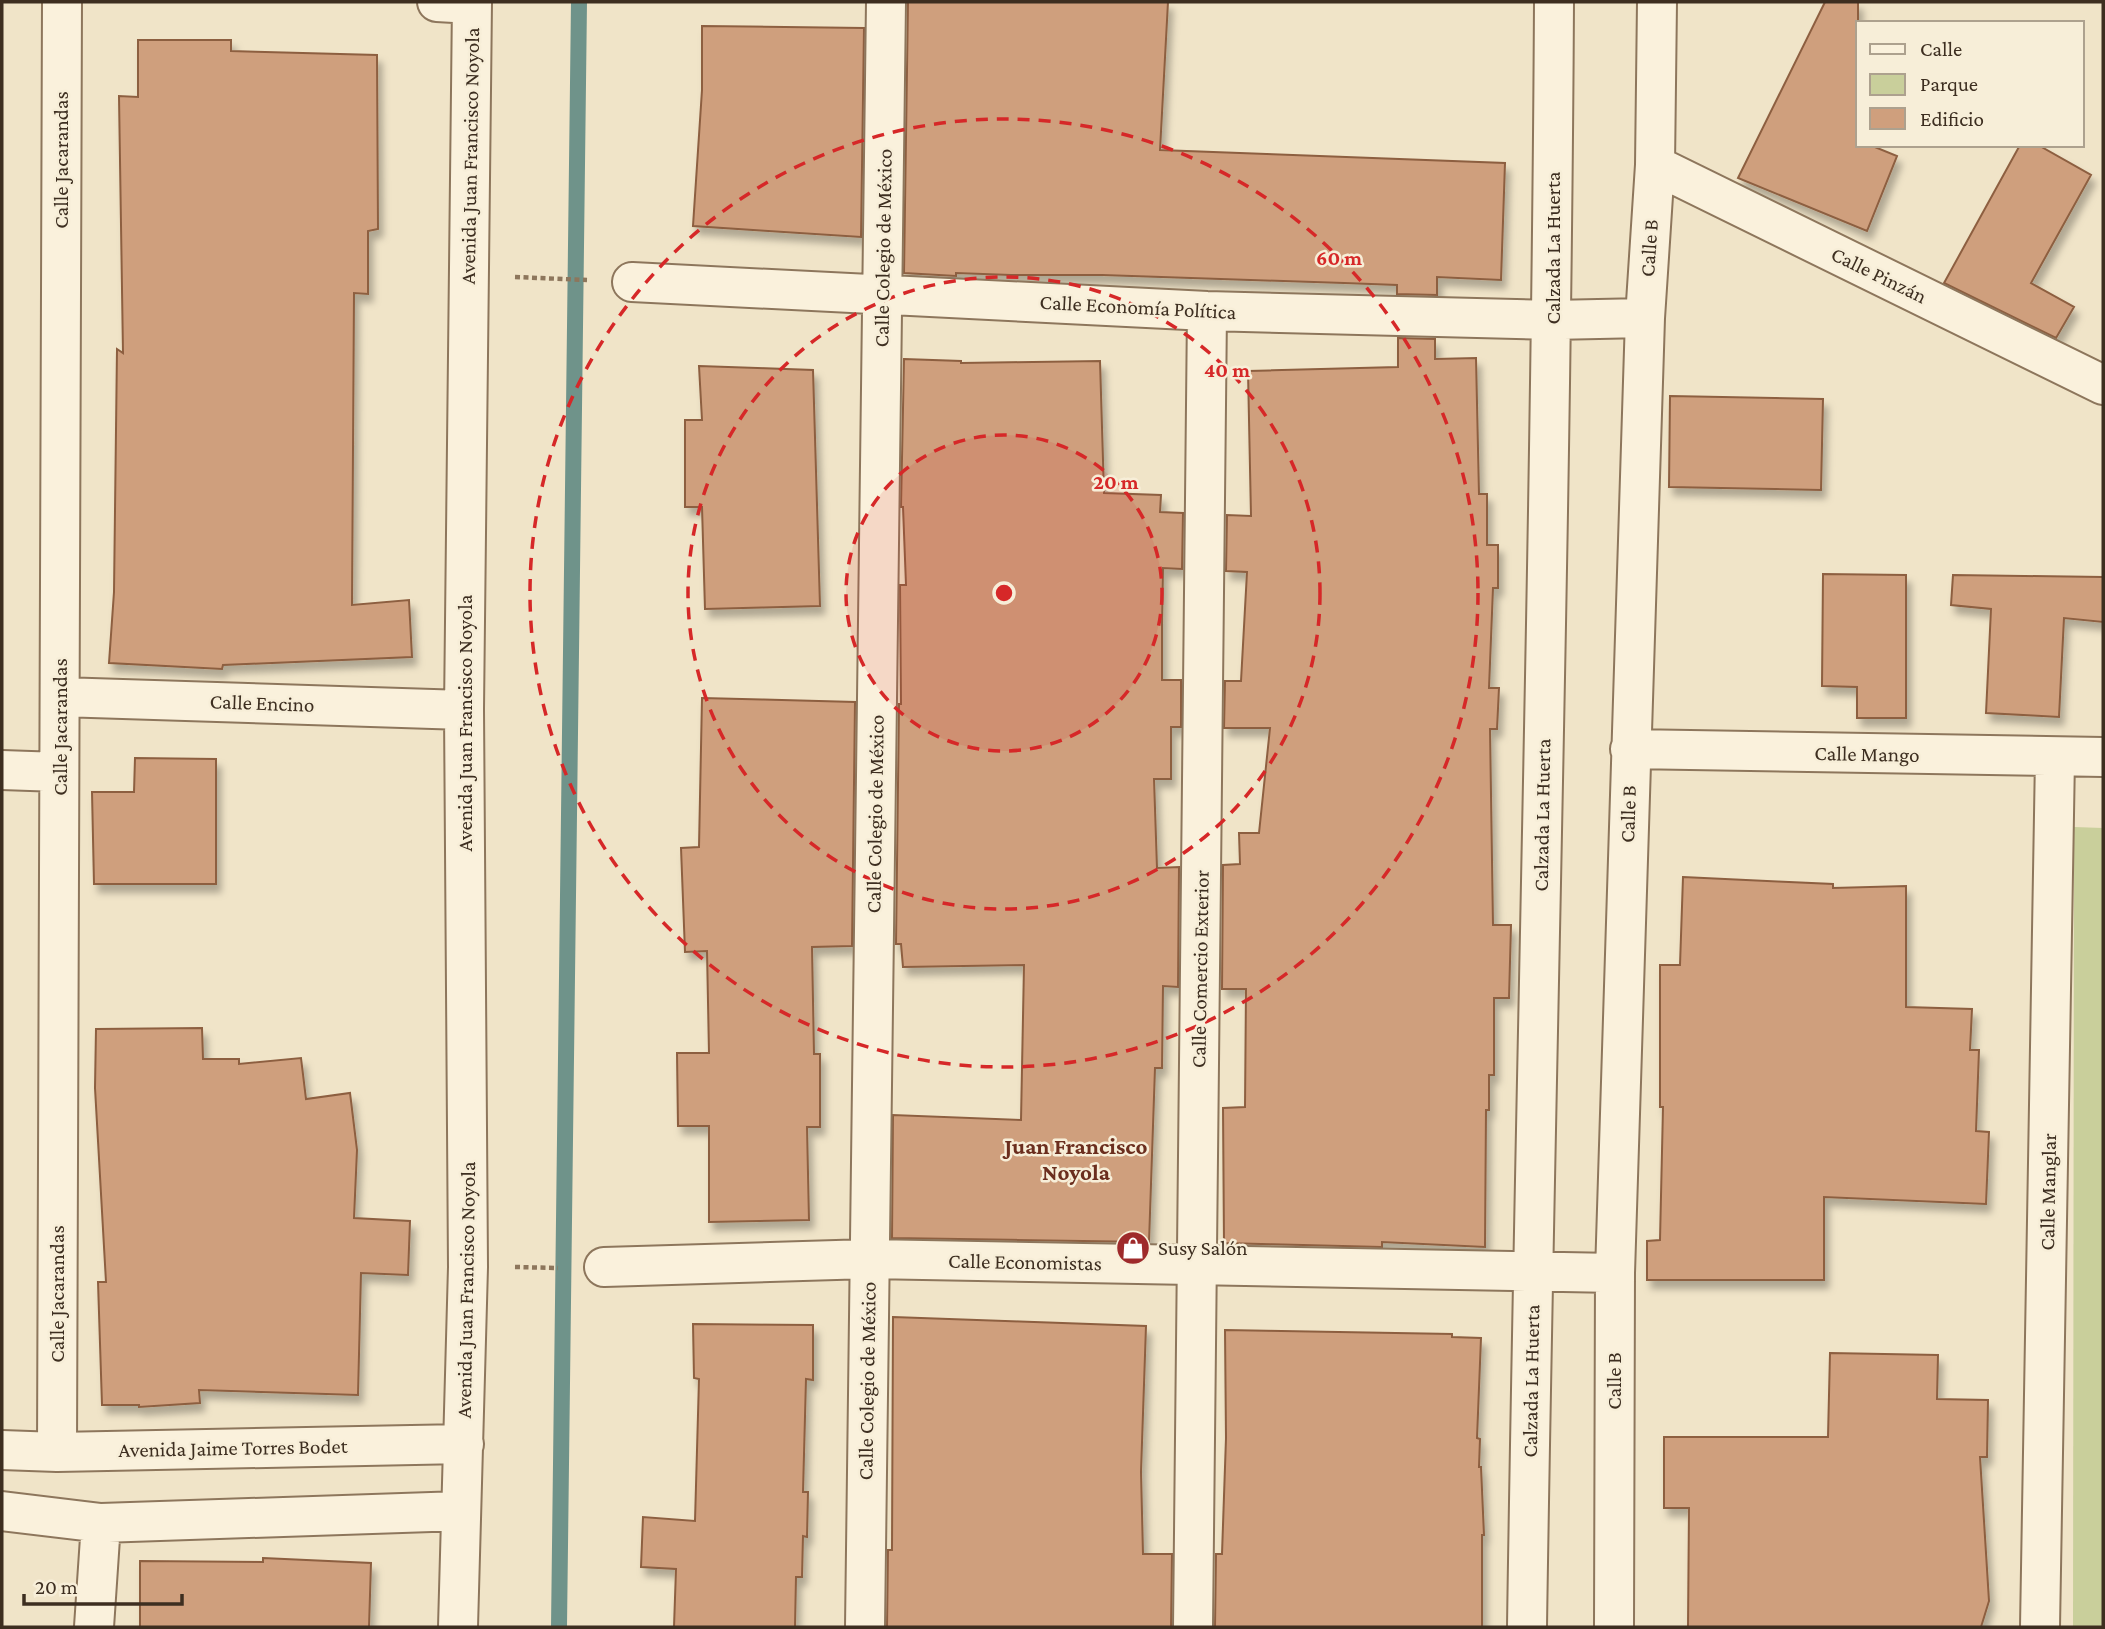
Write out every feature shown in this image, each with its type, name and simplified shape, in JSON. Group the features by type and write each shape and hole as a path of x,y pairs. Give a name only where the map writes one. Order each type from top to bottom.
{"street":[{"name":"Calle Jacarandas","path":"57,1452 62,2"},
{"name":"Calle Colegio de México","path":"865,1627 886,2"},
{"name":"Calzada La Huerta","path":"1527,1627 1552,320 1554,2"},
{"name":"Calle B","path":"1614,1627 1615,1273 1645,318 1655,165 1657,2"},
{"name":"Avenida Juan Francisco Noyola","path":"458,1627 468,1267 464,710 469,275 460,3"},
{"name":"Calle Pinzán","path":"1655,165 2103,385"},
{"name":"Calle Economía Política","path":"632,282 1207,311 1552,320 1645,318"},
{"name":"Calle Comercio Exterior","path":"1194,1627 1207,311"},
{"name":"Calle Encino","path":"60,696 464,710"},
{"name":"Calle Mango","path":"1630,749 2103,757"},
{"name":"Calle Manglar","path":"2040,1627 2055,757"},
{"path":"2,771 59,772"},
{"name":"Calle Economistas","path":"604,1267 869,1259 1615,1273"},
{"name":"Avenida Jaime Torres Bodet","path":"2,1450 57,1452 464,1444"},
{"path":"2,1511 101,1523 461,1511"},
{"path":"94,1627 101,1523"}],"path":[{"path":"469,275 632,282"}],"green space":[{"path":"2074,827 2103,828 2103,1627 2073,1627"}],"building":[{"path":"908,2 1168,2 1160,150 1505,163 1501,280 1437,277 1437,295 1397,294 1397,285 1102,275 956,273 956,276 904,273"},
{"path":"1825,2 1858,2 1856,147 1875,147 1897,156 1867,231 1738,178"},
{"path":"702,26 864,28 861,237 693,226 702,90"},
{"path":"138,40 231,40 231,51 377,55 378,229 368,231 368,294 354,293 352,605 409,600 412,657 223,665 222,669 109,663 114,592 117,349 123,353 119,96 138,97"},
{"path":"2019,147 2042,147 2091,175 2031,283 2074,307 2056,338 1944,283"},
{"path":"1398,338 1435,339 1435,359 1476,358 1479,494 1487,494 1487,545 1498,545 1498,588 1493,588 1489,688 1499,688 1497,729 1490,729 1493,925 1511,925 1509,998 1494,998 1494,1075 1489,1075 1489,1110 1486,1110 1485,1247 1382,1242 1382,1247 1224,1243 1223,1108 1245,1107 1246,989 1222,989 1223,865 1240,864 1239,833 1259,833 1270,728 1224,728 1225,681 1241,681 1247,572 1226,571 1227,515 1251,516 1248,371 1398,367"},
{"path":"904,359 961,363 1100,361 1104,493 1161,495 1160,512 1183,513 1182,569 1163,568 1162,680 1181,680 1181,727 1171,727 1171,779 1154,779 1157,868 1179,867 1178,987 1163,986 1162,1068 1155,1068 1149,1242 892,1238 893,1115 1021,1120 1024,965 903,967 901,944 896,944 901,704 900,585 906,585 901,507"},
{"path":"699,366 813,370 820,606 705,609 702,507 685,507 685,420 702,420"},
{"path":"1670,396 1823,399 1821,490 1669,487"},
{"path":"1823,574 1906,575 1906,718 1857,718 1857,687 1822,686"},
{"path":"1953,575 2103,577 2103,622 2064,618 2059,717 1986,713 1991,609 1951,605"},
{"path":"702,698 855,702 852,946 812,947 814,1054 820,1054 820,1127 807,1127 809,1220 709,1222 709,1126 678,1126 677,1053 709,1053 707,951 685,952 681,848 699,847"},
{"path":"135,758 216,759 216,884 94,884 92,792 134,792"},
{"path":"1683,877 1833,884 1833,888 1906,886 1906,1007 1972,1009 1970,1050 1979,1050 1976,1131 1989,1132 1986,1204 1824,1197 1824,1280 1647,1280 1647,1241 1660,1240 1663,1107 1660,1107 1660,965 1680,965"},
{"path":"202,1028 203,1059 239,1059 239,1064 301,1058 306,1099 350,1093 357,1150 354,1218 410,1221 408,1275 361,1273 358,1395 199,1390 200,1403 139,1407 102,1405 98,1282 106,1282 95,1088 96,1029"},
{"path":"893,1317 1146,1326 1141,1472 1143,1554 1172,1554 1171,1627 887,1627 888,1550 892,1550"},
{"path":"693,1324 813,1325 813,1380 806,1379 803,1492 808,1492 807,1537 803,1536 802,1577 796,1577 795,1627 674,1627 676,1569 641,1567 643,1517 695,1521 699,1379 694,1378"},
{"path":"1225,1330 1452,1334 1452,1337 1481,1338 1477,1438 1480,1439 1479,1467 1484,1535 1482,1627 1215,1627 1216,1554 1222,1554 1226,1438"},
{"path":"1830,1353 1938,1355 1937,1399 1988,1400 1987,1457 1980,1457 1989,1601 1981,1627 1688,1627 1689,1508 1664,1508 1664,1437 1828,1437"},
{"path":"263,1558 371,1563 369,1627 140,1627 140,1561 263,1562"}],"waterway":[{"path":"559,1627 579,2"}],"place":[{"name":"Susy Salón","path":"1133,1248"}],"district":[{"name":"Juan Francisco Noyola","path":"1076,1159"}]}
